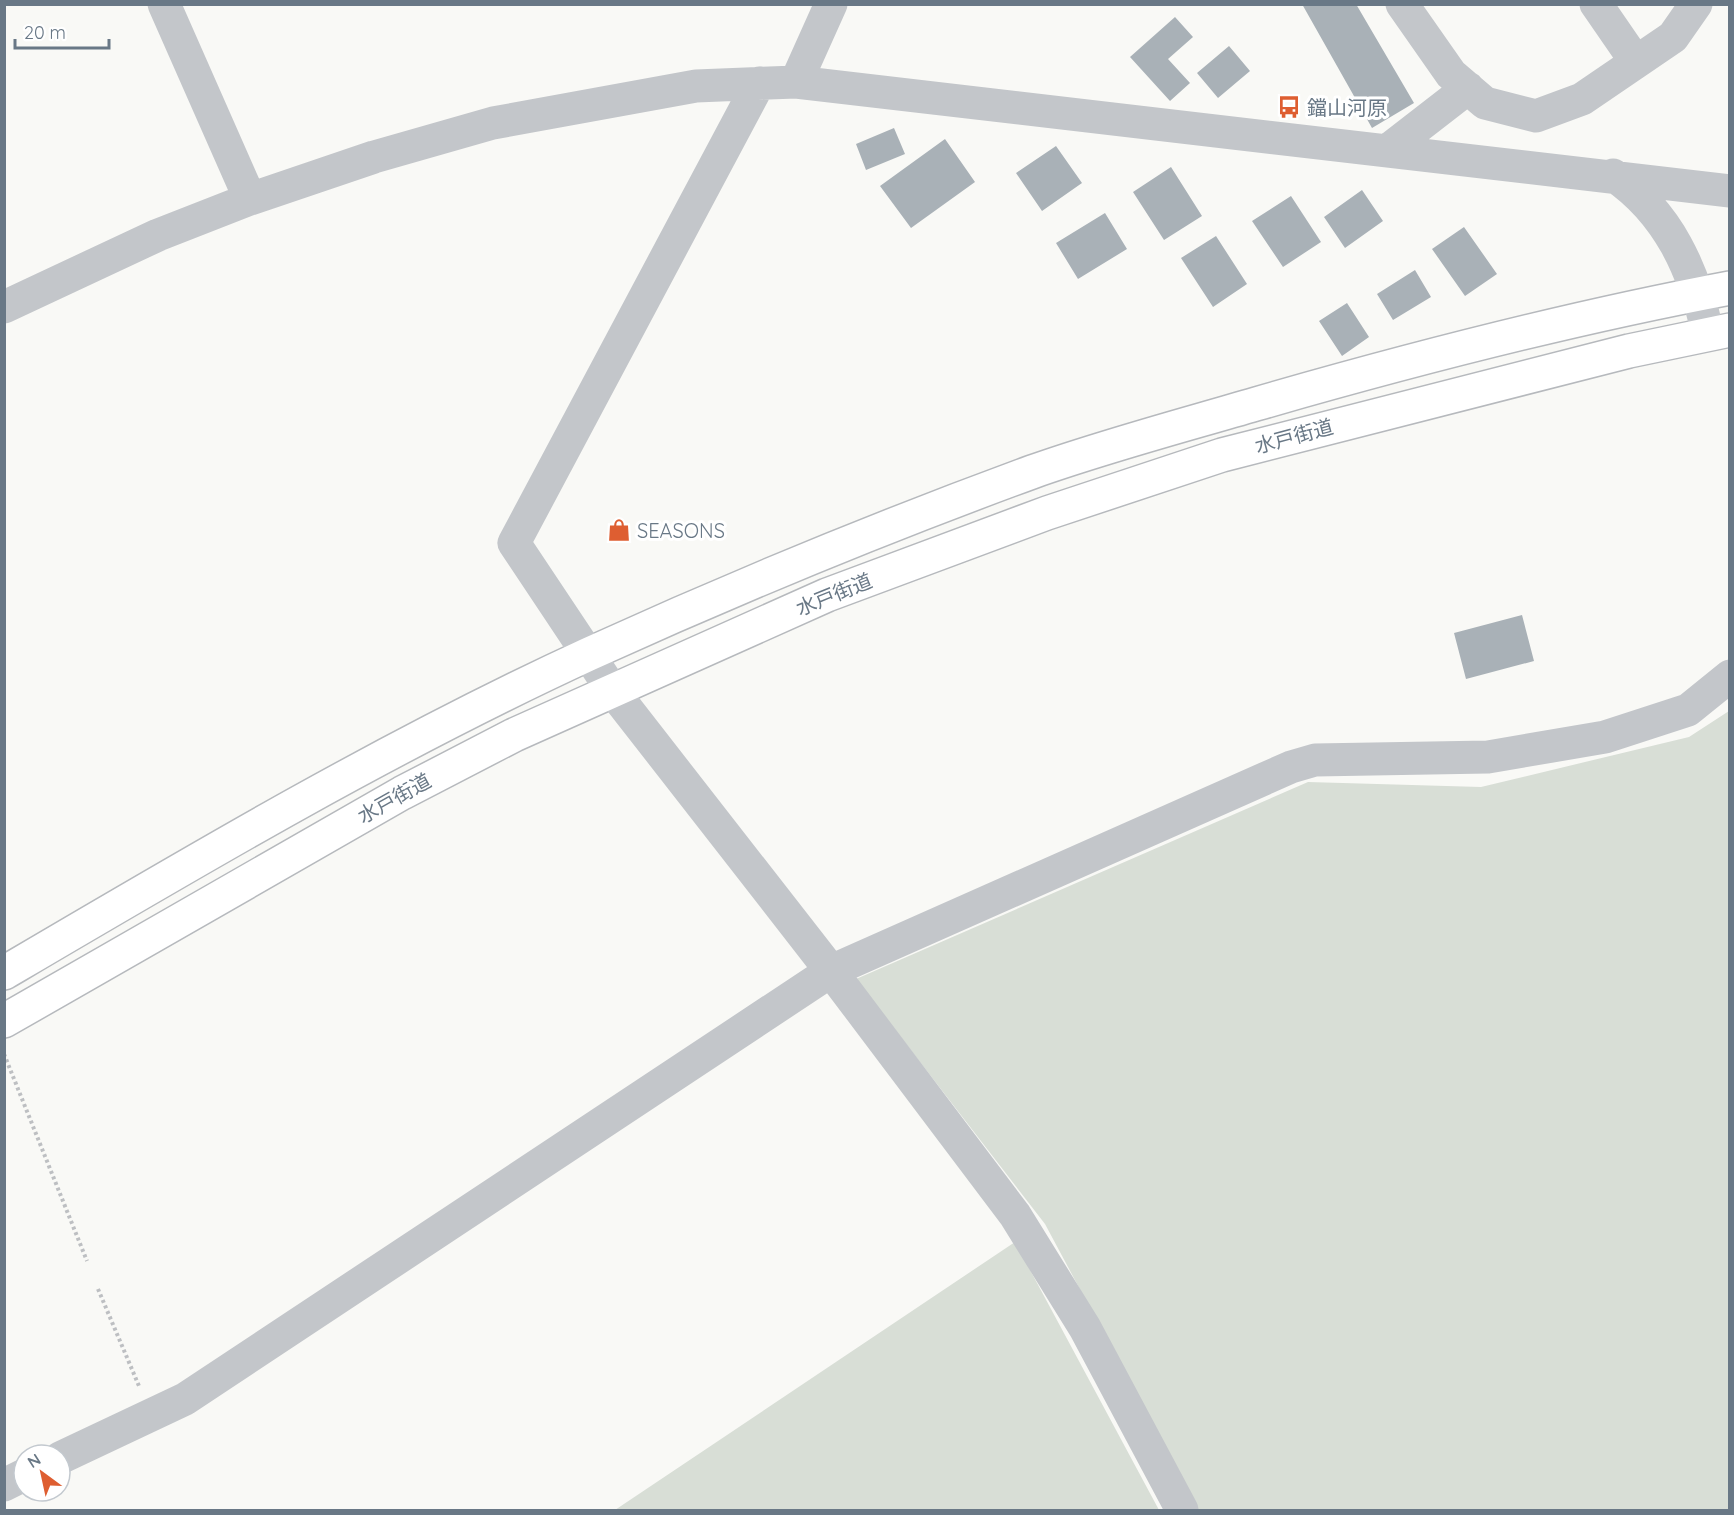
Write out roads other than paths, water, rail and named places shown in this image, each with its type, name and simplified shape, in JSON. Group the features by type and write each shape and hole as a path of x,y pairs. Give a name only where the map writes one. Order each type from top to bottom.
{"highway":[{"name":"水戸街道","path":"4,973 382,756 587,655 778,570 1035,471 1345,378 1581,319 1714,291"},
{"name":"水戸街道","path":"4,1021 402,793 514,735 827,595 1047,513 1222,455 1629,351 1719,332"}],"street":[{"path":"164,4 250,199"},
{"path":"796,82 831,4"},
{"path":"1402,4 1450,74 1485,103 1536,116 1582,99 1673,37 1696,4"},
{"path":"1596,4 1636,62"},
{"path":"4,307 158,235 250,199 374,157 493,123 696,86 796,82 1613,175 1730,191"},
{"path":"759,83 514,543 612,690 831,971 1015,1215 1085,1328 1182,1510"},
{"path":"1388,150 1467,88"},
{"path":"1613,175 1630,187 1663,222 1682,253 1714,291 1719,332"},
{"path":"72,1452 185,1399 831,971 1291,766 1314,760 1488,757 1605,737 1688,710 1730,676"}],"place":[{"name":"鐺山河原","path":"1289,107"},
{"name":"SEASONS","path":"619,530"}]}
